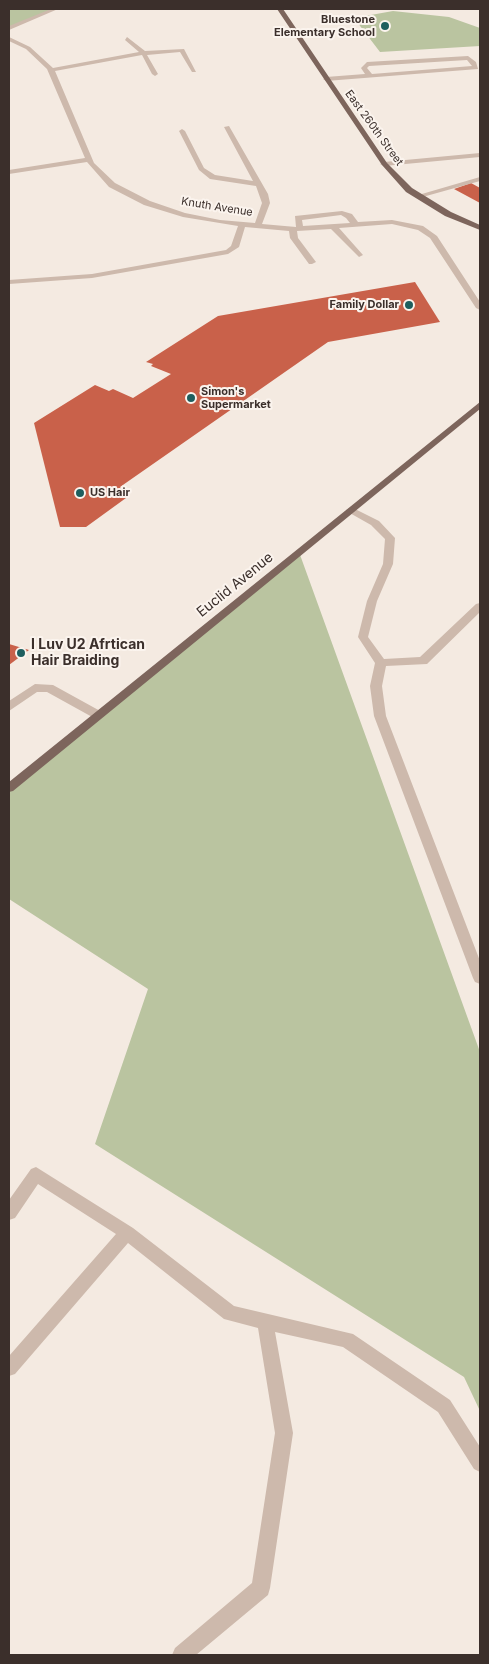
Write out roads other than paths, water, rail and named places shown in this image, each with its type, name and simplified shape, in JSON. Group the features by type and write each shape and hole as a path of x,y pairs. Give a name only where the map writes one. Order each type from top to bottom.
{"main road":[{"name":"East 260th Street","path":"280,9 384,164 409,190 448,214 480,228"},
{"name":"Euclid Avenue","path":"9,788 480,405"}],"street":[{"path":"9,28 55,9"},
{"name":"Knuth Avenue","path":"9,39 28,48 51,70 89,160 112,185 147,203 183,215 242,224 297,228 392,222 420,228 433,236 480,308"},
{"path":"127,40 144,54 155,74"},
{"path":"51,70 144,54 182,50 194,70"},
{"path":"370,76 364,68 367,64 480,57"},
{"path":"326,79 476,68 474,63 468,58"},
{"path":"227,127 258,184 266,203 258,225"},
{"path":"182,131 201,169 213,176 258,184"},
{"path":"384,164 480,155"},
{"path":"9,172 89,160"},
{"path":"419,196 480,179"},
{"path":"312,262 294,238 298,218 335,213 349,216 356,225"},
{"path":"9,282 92,276 228,252 235,247 242,224"},
{"path":"334,226 359,255"},
{"path":"351,510 375,523 390,538 388,564 372,601 363,637 381,663 376,686 380,716 480,978"},
{"path":"381,663 423,661 480,606"},
{"path":"9,707 34,688 48,688 98,715"},
{"path":"9,1213 36,1174 127,1233 230,1313 347,1340 444,1406 480,1463"},
{"path":"9,1368 127,1233"},
{"path":"182,1655 261,1588 284,1433 265,1321"}],"place":[{"name":"Bluestone Elementary School","path":"385,26"},
{"name":"Family Dollar","path":"409,305"},
{"name":"Simon's Supermarket","path":"191,398"},
{"name":"US Hair","path":"80,493"},
{"name":"I Luv U2 Afrtican Hair Braiding","path":"21,653"}]}
